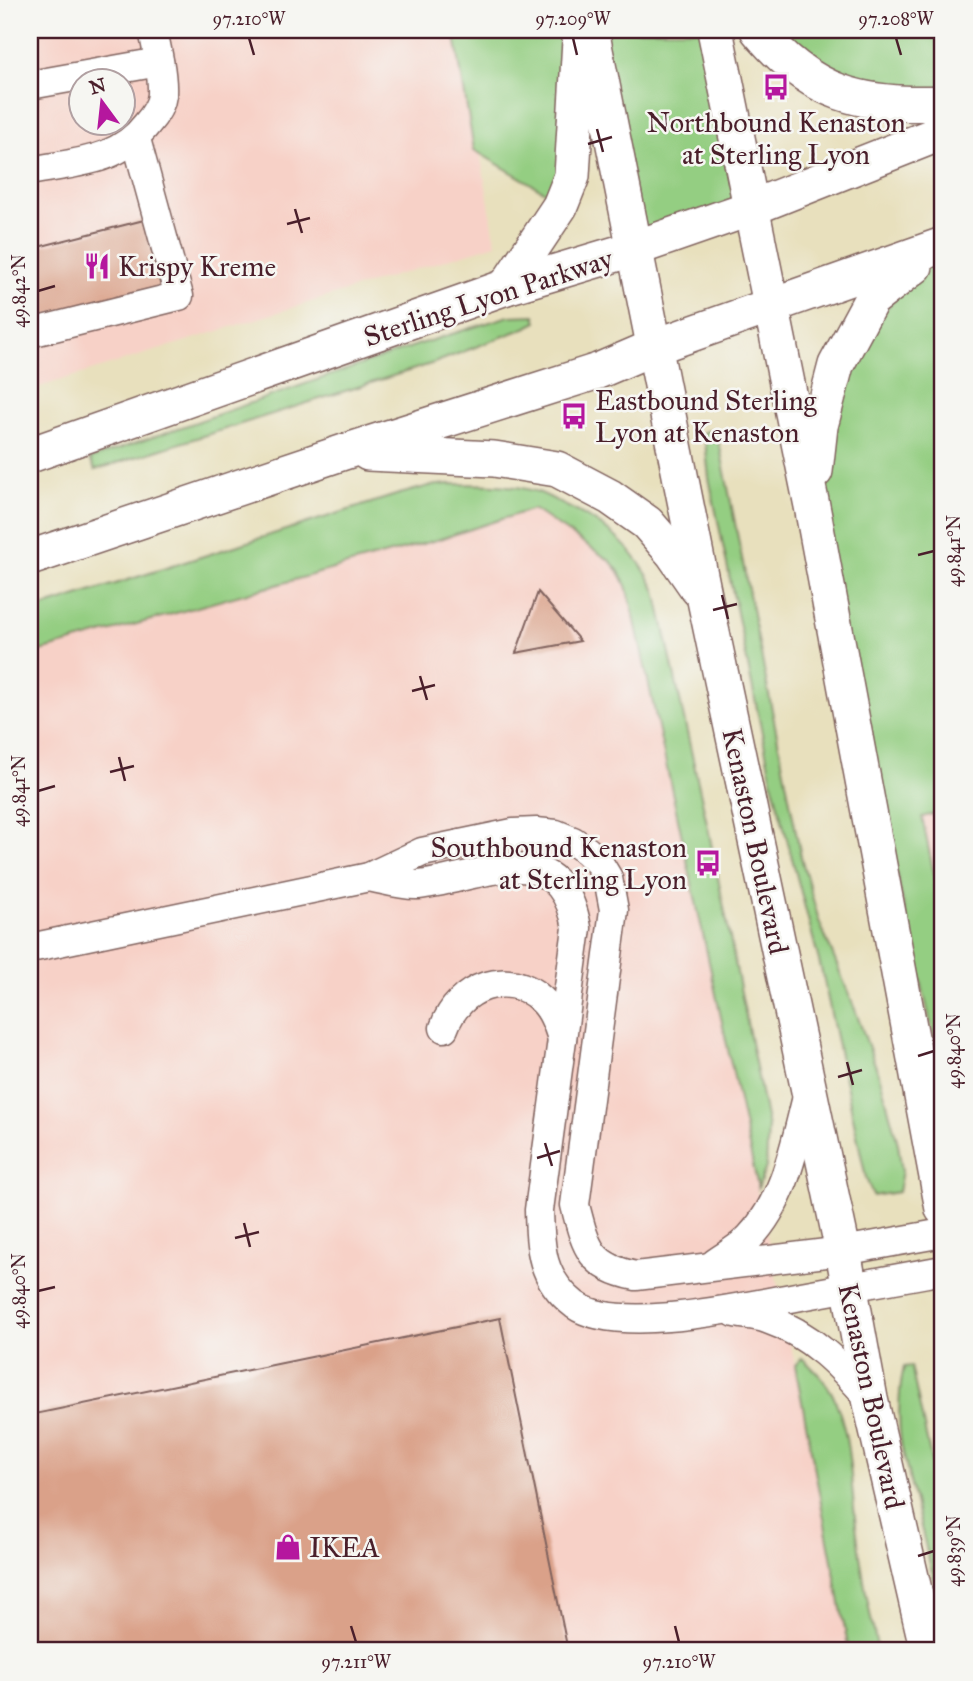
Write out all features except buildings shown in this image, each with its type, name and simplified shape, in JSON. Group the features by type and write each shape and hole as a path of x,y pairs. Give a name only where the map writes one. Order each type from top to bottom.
{"main road":[{"path":"506,287 560,206 572,176 581,30"},
{"name":"Kenaston Boulevard","path":"591,30 705,600 843,1251 870,1399 928,1651"},
{"path":"715,30 812,506 943,1209"},
{"path":"758,30 776,52 809,78 861,100 906,105 943,103"},
{"name":"Sterling Lyon Parkway","path":"30,455 506,287 633,249 751,208 943,131"},
{"path":"30,558 344,452 598,371 654,347 942,245"},
{"path":"812,506 820,426 836,365 871,300 942,245"},
{"path":"344,452 494,460 557,468 610,497 647,523 673,553 705,600"}],"street":[{"path":"30,171 112,155 136,139 154,116 162,98 153,30"},
{"path":"30,85 159,62"},
{"path":"30,333 179,296 136,139"},
{"path":"30,948 369,877 422,852 513,833 556,834 587,850 599,863 608,878 614,910 575,1205 583,1237 591,1252 603,1265 617,1272 636,1276 843,1251 943,1233"},
{"path":"369,877 415,885 506,866 529,867 548,874 559,884 574,911 577,928 539,1210 540,1249 546,1269 558,1289 577,1306 605,1315 635,1319 718,1311 943,1270"},
{"path":"444,1028 452,1010 466,996 492,985 506,984 533,992 543,1000 562,1039"},
{"path":"713,1265 749,1239 774,1206 808,1093"},
{"path":"718,1311 766,1318 802,1334 838,1363 870,1399"}],"shaded area":[{"path":"30,30 459,30 496,244 30,390"},
{"path":"533,509 609,560 619,570 627,587 795,1365 849,1651 30,1651 30,654 440,539"},
{"path":"943,812 943,917 922,816"}],"green space":[{"path":"454,30 581,30 572,208 474,150"},
{"path":"591,30 715,30 751,208 633,249"},
{"path":"777,30 943,30 943,100 861,100"},
{"path":"943,245 943,812 922,817 943,917 943,1077 812,506 836,365"},
{"path":"535,315 537,322 525,328 434,363 95,470 90,459 420,344 509,316"},
{"path":"713,430 720,447 801,857 819,921 881,1081 898,1144 902,1171 898,1192 873,1196 866,1178 823,976 773,786 709,478 704,432"},
{"path":"449,484 524,488 580,513 619,539 639,562 656,591 708,828 768,1127 766,1167 758,1188 631,602 621,575 609,560 533,509 440,539 30,654 30,611 396,495 429,486"},
{"path":"802,1358 827,1385 845,1432 862,1568 878,1651 849,1651 795,1365"},
{"path":"911,1366 943,1515 943,1618 901,1444 901,1386 904,1367"}],"place":[{"name":"Northbound Kenaston at Sterling Lyon","path":"776,87"},
{"name":"Krispy Kreme","path":"97,266"},
{"name":"Eastbound Sterling Lyon at Kenaston","path":"574,416"},
{"name":"Southbound Kenaston at Sterling Lyon","path":"708,863"},
{"name":"IKEA","path":"288,1547"}]}
